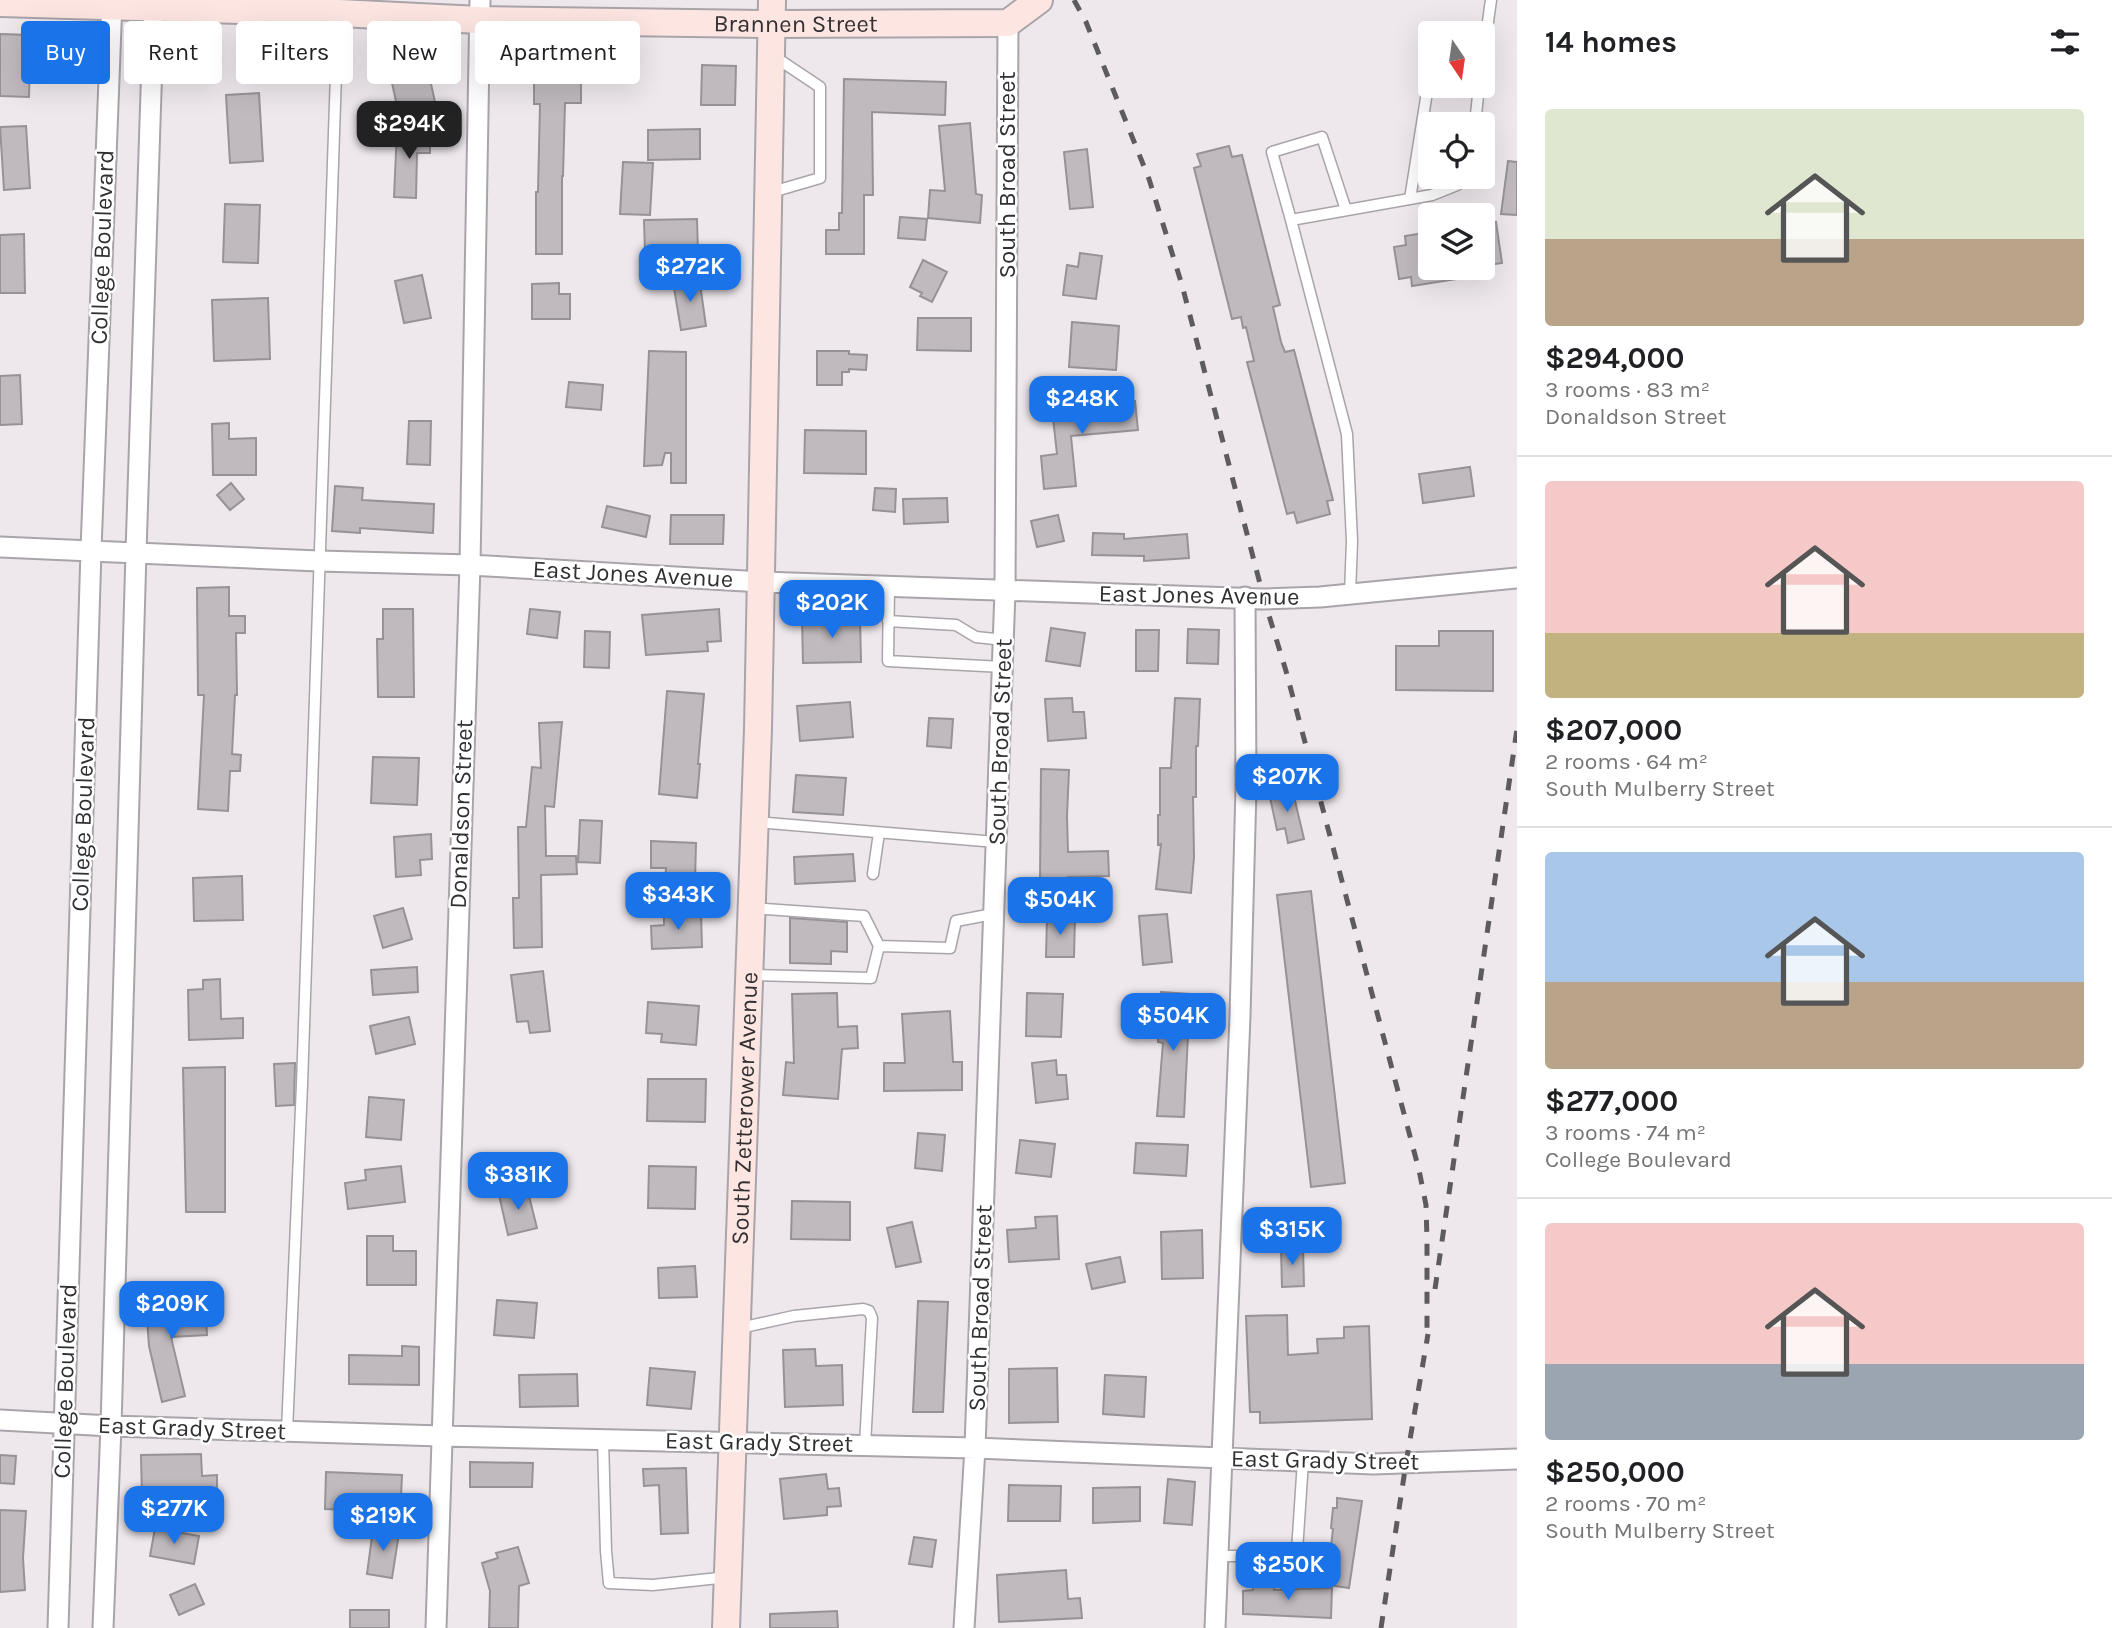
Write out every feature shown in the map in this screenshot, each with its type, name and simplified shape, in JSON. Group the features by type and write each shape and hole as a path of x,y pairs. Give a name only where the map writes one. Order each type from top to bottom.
{"street":[{"path":"1008,23 1039,0"},
{"name":"Brannen Street","path":"0,3 154,4 338,13 480,10 771,12 1008,23"},
{"name":"College Boulevard","path":"58,1628 91,550 111,3"},
{"name":"College Boulevard","path":"103,1628 154,4"},
{"name":"Donaldson Street","path":"436,1628 440,1436 470,565 480,10"},
{"name":"South Zetterower Avenue","path":"726,1628 762,582 771,12"},
{"name":"South Broad Street","path":"964,1628 975,1448 1004,640 1008,23"},
{"name":"East Jones Avenue","path":"0,547 470,565 762,582 1264,599 1350,594 1517,578"},
{"path":"1215,1628 1240,1016 1246,788 1245,597"},
{"name":"East Grady Street","path":"0,1420 440,1436 975,1448 1373,1464 1517,1459"}],"lane":[{"path":"1487,21 1490,0"},
{"path":"287,1431 302,1085 338,13"},
{"path":"768,193 820,178 820,87 770,54"},
{"path":"1410,198 1426,98"},
{"path":"1346,210 1322,137 1272,152 1347,434 1352,541 1350,594"},
{"path":"1291,220 1432,195 1447,189"},
{"path":"889,586 888,661 1003,667"},
{"path":"888,621 956,625 976,637 1004,640"},
{"path":"754,822 996,842"},
{"path":"873,874 879,833"},
{"path":"749,975 871,978 879,946 864,916 752,908"},
{"path":"879,946 950,948 956,921 993,914"},
{"path":"737,1328 794,1316 863,1309 869,1311 872,1318 865,1445"},
{"path":"603,1439 606,1551 610,1583 653,1585 728,1577"},
{"path":"1217,1556 1287,1556 1297,1551 1303,1461"}],"building":[{"path":"0,34 21,35 21,84 29,84 29,97 0,96"},
{"path":"702,65 736,66 735,105 701,105"},
{"path":"844,79 946,82 945,115 872,112 873,195 864,195 864,254 826,254 826,230 839,230 839,213 842,213"},
{"path":"392,84 431,84 435,102 398,110"},
{"path":"534,84 581,84 581,103 565,103 562,254 536,254 540,104 534,104"},
{"path":"259,93 263,161 230,163 226,95"},
{"path":"970,123 976,194 982,195 980,223 928,218 930,190 945,191 939,126"},
{"path":"26,126 30,188 4,190 0,127"},
{"path":"700,129 700,159 648,160 648,130"},
{"path":"397,130 430,131 430,153 417,153 416,198 394,197"},
{"path":"1229,146 1232,157 1242,155 1280,305 1273,307 1281,342 1285,352 1294,350 1333,500 1327,501 1330,514 1297,523 1294,512 1287,514 1247,362 1254,361 1246,327 1243,328 1241,317 1232,319 1194,168 1201,166 1197,154"},
{"path":"1087,149 1093,207 1070,209 1064,152"},
{"path":"1508,161 1517,162 1517,215 1501,214"},
{"path":"623,162 653,163 650,215 620,214"},
{"path":"225,204 260,205 258,263 223,262"},
{"path":"900,217 927,219 925,240 898,238"},
{"path":"697,219 698,252 645,253 644,220"},
{"path":"1495,222 1502,263 1495,264"},
{"path":"24,234 25,293 0,293 0,235"},
{"path":"1418,234 1418,280 1450,280 1412,286 1411,277 1399,279 1394,247 1406,245 1405,236"},
{"path":"1080,253 1102,256 1096,299 1063,295 1067,265 1078,267"},
{"path":"923,260 947,272 932,302 910,287"},
{"path":"422,275 431,318 404,323 395,281"},
{"path":"699,277 706,326 681,330 673,282"},
{"path":"559,283 559,294 570,294 570,319 532,319 532,284"},
{"path":"268,298 270,359 214,361 212,300"},
{"path":"918,318 971,318 971,351 917,350"},
{"path":"1072,322 1119,326 1116,370 1069,367"},
{"path":"649,351 686,352 686,483 671,483 671,453 665,453 662,465 644,466"},
{"path":"817,351 849,351 849,354 867,355 866,370 849,369 849,372 842,372 842,385 817,385"},
{"path":"20,375 22,424 0,425 0,376"},
{"path":"569,382 603,385 601,410 566,407"},
{"path":"1135,401 1138,430 1071,436 1076,486 1044,489 1041,456 1057,454 1052,409"},
{"path":"409,421 431,421 430,465 407,464"},
{"path":"229,423 229,439 256,438 256,475 213,475 212,424"},
{"path":"805,430 866,431 866,474 804,473"},
{"path":"1470,467 1474,496 1423,503 1419,474"},
{"path":"231,483 244,499 230,510 217,495"},
{"path":"335,486 363,488 362,500 434,504 433,533 360,528 360,533 332,531"},
{"path":"875,488 896,489 895,512 873,510"},
{"path":"947,498 948,522 904,524 903,499"},
{"path":"607,506 650,516 646,537 602,527"},
{"path":"671,515 724,515 723,544 670,544"},
{"path":"1058,515 1064,541 1037,547 1031,521"},
{"path":"1093,533 1124,534 1124,539 1187,534 1189,558 1144,561 1144,556 1092,555"},
{"path":"229,587 229,616 245,616 245,633 236,633 237,695 232,754 241,755 240,771 230,771 228,811 198,809 204,695 198,695 197,588"},
{"path":"383,609 413,609 414,697 378,697 377,639 383,639"},
{"path":"530,609 560,612 557,638 527,634"},
{"path":"719,609 721,641 707,642 708,651 646,655 642,615"},
{"path":"860,617 861,662 803,663 802,619"},
{"path":"1051,628 1085,633 1080,666 1046,661"},
{"path":"1188,629 1219,630 1218,664 1187,663"},
{"path":"1136,630 1159,630 1158,671 1136,671"},
{"path":"585,631 610,632 609,668 584,667"},
{"path":"1439,631 1493,631 1493,691 1396,690 1396,646 1439,646"},
{"path":"667,691 704,694 697,798 659,794"},
{"path":"1072,698 1073,712 1084,712 1086,738 1048,741 1045,699"},
{"path":"1175,698 1200,699 1196,797 1193,797 1194,857 1191,893 1156,889 1161,844 1158,845 1160,768 1171,768"},
{"path":"850,702 853,737 800,741 797,706"},
{"path":"929,718 953,719 951,748 927,746"},
{"path":"562,722 554,807 545,806 546,856 576,856 577,874 541,875 542,947 514,948 513,898 519,898 518,827 526,827 532,767 541,768 539,723"},
{"path":"373,757 419,758 417,805 371,803"},
{"path":"1041,769 1069,770 1068,852 1108,851 1109,876 1040,881"},
{"path":"796,775 846,778 843,815 793,812"},
{"path":"1292,788 1304,839 1288,843 1285,828 1277,830 1269,793"},
{"path":"580,820 602,821 600,863 578,862"},
{"path":"431,834 432,859 420,860 421,875 396,877 394,837"},
{"path":"651,841 696,843 695,882 665,881 666,868 651,868"},
{"path":"853,854 855,881 795,884 794,857"},
{"path":"242,876 243,920 194,921 193,878"},
{"path":"1311,891 1345,1183 1311,1187 1277,895"},
{"path":"403,908 412,939 383,948 374,916"},
{"path":"701,912 702,947 652,949 651,926 664,925 664,914"},
{"path":"1167,914 1172,962 1143,965 1139,916"},
{"path":"1047,917 1075,918 1074,957 1046,957"},
{"path":"790,918 847,922 847,952 831,951 831,964 790,963"},
{"path":"417,967 418,992 373,995 371,970"},
{"path":"543,971 550,1031 530,1033 528,1021 517,1022 511,975"},
{"path":"220,979 221,1019 243,1018 243,1038 189,1040 188,990 203,989 203,980"},
{"path":"1161,992 1190,994 1184,1117 1157,1116 1163,1043 1158,1042"},
{"path":"837,993 838,1027 857,1026 858,1048 842,1049 838,1099 783,1095 786,1062 794,1063 792,994"},
{"path":"1027,993 1063,994 1061,1037 1026,1036"},
{"path":"648,1002 699,1006 696,1045 661,1042 662,1034 646,1033"},
{"path":"950,1011 953,1062 962,1062 962,1090 884,1091 884,1063 905,1063 902,1014"},
{"path":"409,1017 415,1044 376,1054 370,1026"},
{"path":"1056,1060 1057,1075 1066,1075 1068,1099 1036,1103 1032,1063"},
{"path":"295,1063 294,1105 276,1106 274,1064"},
{"path":"225,1067 225,1212 186,1212 183,1068"},
{"path":"648,1079 706,1079 705,1122 647,1121"},
{"path":"369,1097 404,1100 401,1140 366,1137"},
{"path":"918,1133 945,1135 942,1171 915,1168"},
{"path":"1020,1140 1055,1144 1051,1177 1016,1173"},
{"path":"1136,1143 1188,1145 1186,1176 1134,1173"},
{"path":"401,1166 405,1202 348,1209 345,1183 366,1180 365,1170"},
{"path":"649,1166 696,1167 695,1209 648,1208"},
{"path":"527,1188 537,1228 508,1235 499,1195"},
{"path":"792,1201 850,1202 850,1240 791,1239"},
{"path":"1057,1216 1059,1259 1009,1262 1007,1230 1036,1228 1035,1217"},
{"path":"912,1222 921,1262 896,1267 887,1228"},
{"path":"1202,1230 1203,1278 1162,1279 1161,1232"},
{"path":"367,1236 393,1236 393,1251 416,1251 416,1285 367,1285"},
{"path":"1281,1248 1303,1248 1304,1286 1282,1287"},
{"path":"1120,1257 1125,1282 1092,1289 1086,1264"},
{"path":"695,1266 697,1297 659,1298 658,1268"},
{"path":"497,1300 537,1303 534,1338 494,1335"},
{"path":"205,1301 207,1335 171,1337 185,1396 162,1402 149,1346 146,1305"},
{"path":"918,1301 948,1302 943,1412 913,1412"},
{"path":"1287,1315 1288,1355 1318,1353 1317,1339 1344,1338 1344,1327 1369,1326 1372,1419 1260,1423 1260,1412 1250,1412 1246,1316"},
{"path":"402,1346 419,1347 419,1385 349,1384 349,1355 402,1356"},
{"path":"815,1349 816,1366 842,1365 843,1405 785,1407 783,1350"},
{"path":"650,1368 695,1372 691,1409 647,1405"},
{"path":"1057,1368 1058,1422 1009,1423 1009,1369"},
{"path":"577,1374 578,1406 520,1407 519,1375"},
{"path":"1105,1375 1146,1377 1144,1417 1103,1414"},
{"path":"201,1454 202,1476 217,1475 217,1497 142,1499 141,1455"},
{"path":"0,1455 16,1456 14,1484 0,1483"},
{"path":"470,1462 533,1463 532,1487 470,1487"},
{"path":"686,1468 688,1533 661,1534 659,1485 644,1486 643,1469"},
{"path":"326,1472 402,1475 401,1497 374,1496 374,1511 325,1509"},
{"path":"826,1474 828,1489 839,1488 841,1506 827,1507 827,1515 784,1519 780,1479"},
{"path":"1168,1479 1195,1482 1192,1525 1164,1523"},
{"path":"1009,1485 1061,1486 1060,1521 1008,1521"},
{"path":"1140,1487 1140,1521 1093,1523 1093,1488"},
{"path":"1337,1498 1362,1501 1349,1588 1322,1584 1326,1555 1330,1555 1333,1508 1337,1508"},
{"path":"0,1510 26,1511 23,1558 25,1590 0,1592"},
{"path":"155,1528 199,1536 194,1564 150,1556"},
{"path":"373,1529 399,1533 392,1578 367,1574"},
{"path":"914,1537 936,1540 932,1567 909,1564"},
{"path":"518,1547 529,1583 519,1586 518,1628 489,1628 490,1591 482,1563 498,1558 496,1553"},
{"path":"1066,1570 1068,1599 1080,1598 1082,1618 999,1622 997,1575"},
{"path":"195,1584 204,1604 179,1615 170,1595"},
{"path":"1275,1586 1274,1590 1332,1588 1331,1618 1243,1614 1243,1591 1253,1590 1253,1587"},
{"path":"350,1610 389,1610 389,1628 350,1628"},
{"path":"837,1611 838,1628 770,1628 770,1614"}],"railway":[{"path":"1074,0 1086,22 1149,179 1182,285 1419,1170 1426,1205 1427,1342"},
{"path":"1435,1289 1517,729"},
{"path":"1381,1628 1428,1334"}]}
